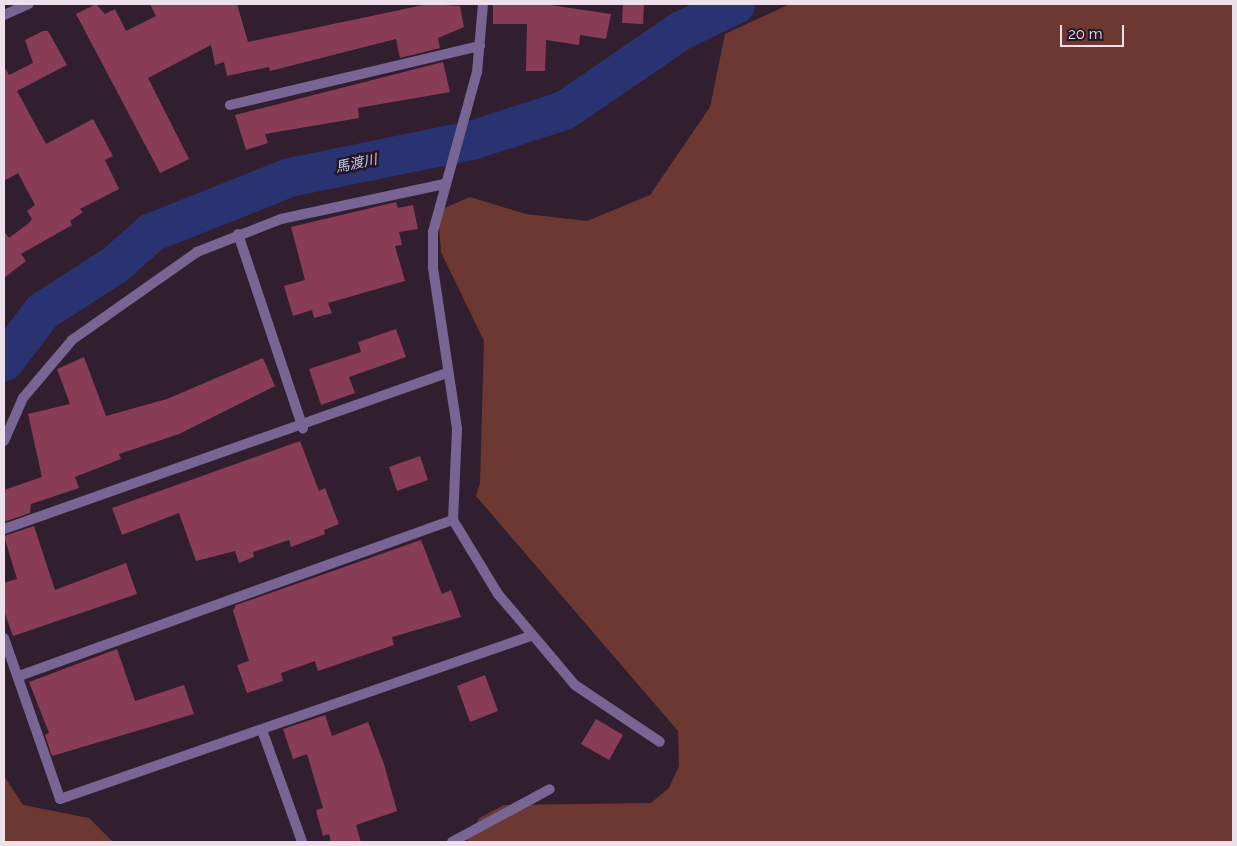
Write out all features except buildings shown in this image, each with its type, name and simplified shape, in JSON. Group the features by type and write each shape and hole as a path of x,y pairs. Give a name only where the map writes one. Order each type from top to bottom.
{"street":[{"path":"4,15 29,4"},
{"path":"483,4 477,72 444,184 434,232 433,268 457,429 453,520 498,594 531,636 575,685 660,742"},
{"path":"230,105 480,46"},
{"path":"4,441 23,398 72,340 197,252 238,234 281,219 444,184"},
{"path":"238,234 303,428"},
{"path":"4,529 303,428 448,373"},
{"path":"19,676 453,520"},
{"path":"4,638 19,676 60,799 531,636"},
{"path":"262,730 302,842"},
{"path":"452,842 550,789"}],"shaded area":[{"path":"790,4 1233,4 1233,842 467,842 479,818 504,805 651,803 669,788 679,766 678,731 476,496 480,483 484,341 441,252 438,211 470,197 526,214 587,221 650,195 710,107 725,34"},
{"path":"4,776 23,805 89,818 113,842 4,842"}],"waterway":[{"name":"馬渡川","path":"4,361 42,311 115,264 151,232 289,177 471,140 564,110 681,30 735,4"}]}
